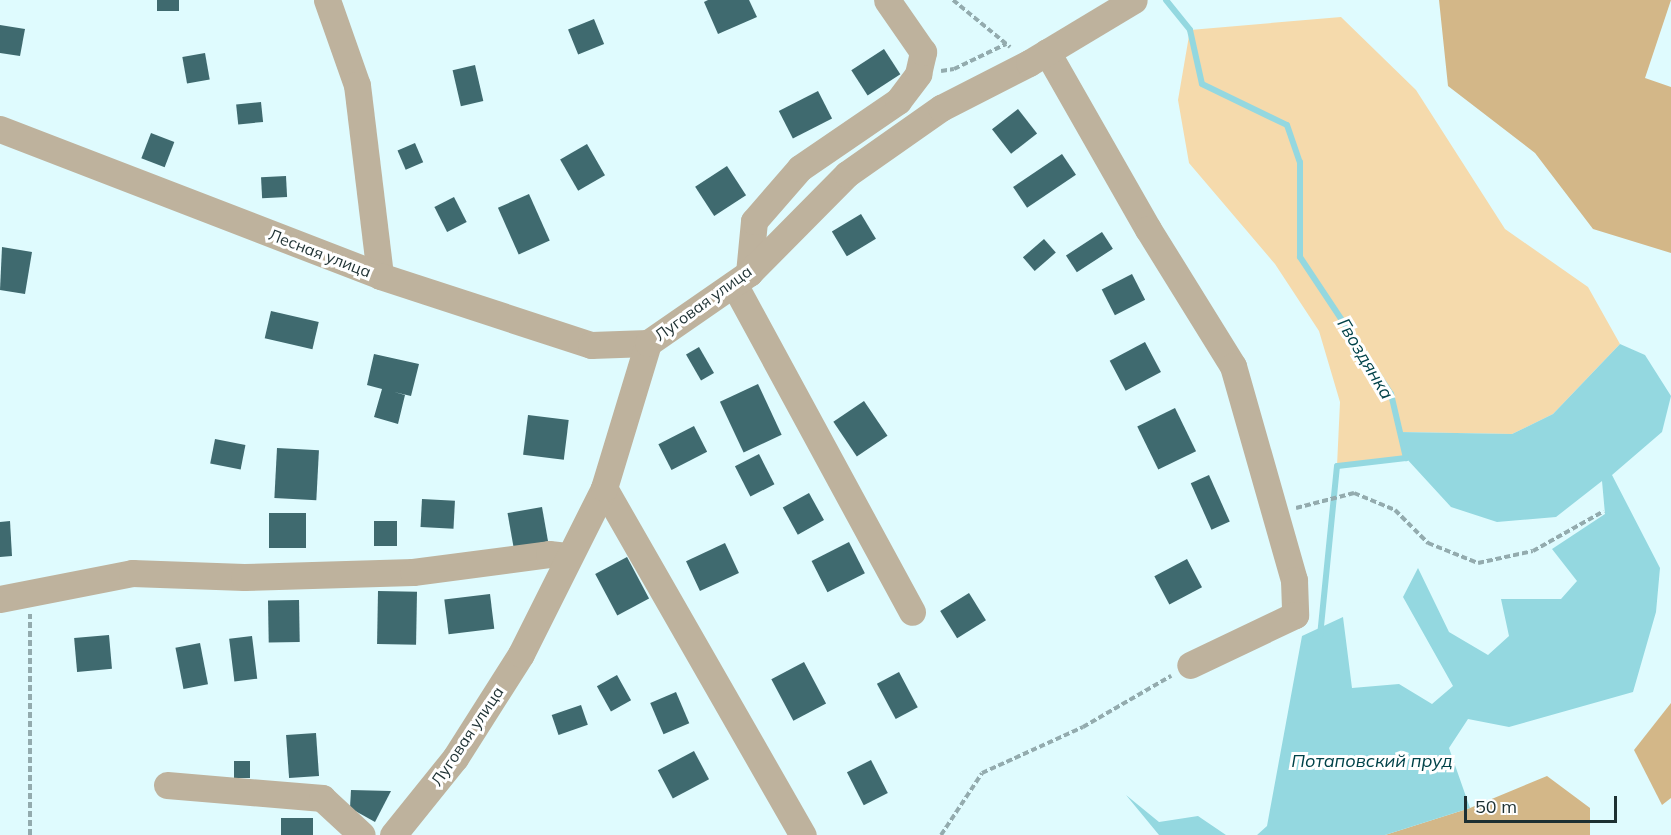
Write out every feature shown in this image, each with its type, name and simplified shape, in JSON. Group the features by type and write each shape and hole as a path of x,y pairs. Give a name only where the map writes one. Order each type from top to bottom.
{"street":[{"path":"327,0 357,85 380,276"},
{"path":"887,0 923,52 918,74 898,102 800,168 754,221 741,278 912,612"},
{"name":"Луговая улица","path":"393,835 455,758 521,654 567,556 604,488 648,343 741,278 847,174 941,108 1038,57 1129,3"},
{"path":"1038,57 1233,366 1294,580 1295,615 1190,665"},
{"name":"Лесная улица","path":"0,129 380,276 591,345 648,343"},
{"path":"604,488 803,835"},
{"path":"0,599 132,573 243,577 413,572 549,554 567,556"},
{"path":"167,785 322,798 362,835"}],"path":[{"path":"953,0 1006,44 1038,57"},
{"path":"918,74 954,69 1006,44"},
{"path":"1275,513 1354,493 1395,510 1428,543 1478,563 1533,551 1604,511"},
{"path":"30,593 30,835"},
{"path":"941,835 982,773 1083,726 1190,665"}],"shaded area":[{"path":"1439,0 1671,0 1645,78 1671,87 1671,253 1593,229 1535,153 1448,86"},
{"path":"1341,17 1416,90 1505,229 1588,287 1620,344 1553,414 1512,434 1400,432 1406,458 1337,466 1340,402 1319,331 1275,264 1189,163 1178,100 1190,30"},
{"path":"1671,703 1671,798 1662,805 1634,750"},
{"path":"1547,776 1590,808 1590,835 1385,835 1470,808"}],"water":[{"name":"Потаповский пруд","path":"1620,344 1645,355 1671,396 1662,432 1612,475 1660,568 1656,612 1633,692 1509,727 1468,719 1449,748 1470,808 1385,835 1257,835 1267,826 1302,636 1343,617 1352,688 1399,684 1432,704 1453,686 1403,597 1418,568 1449,632 1488,655 1509,636 1501,599 1561,599 1577,581 1552,549 1605,514 1602,481 1556,517 1497,522 1451,507 1406,458 1400,432 1512,434 1553,414"},
{"path":"1126,795 1159,822 1198,816 1226,835 1159,835"}],"building":[{"path":"157,0 179,0 179,11 157,11"},
{"path":"708,0 749,0 757,17 718,34 704,2"},
{"path":"594,19 604,44 578,55 568,29"},
{"path":"0,25 25,29 20,56 0,53"},
{"path":"884,49 900,74 868,95 851,70"},
{"path":"205,53 210,80 187,84 182,57"},
{"path":"475,65 483,101 461,106 453,70"},
{"path":"818,91 832,119 793,139 779,111"},
{"path":"261,102 263,122 238,125 236,105"},
{"path":"1018,109 1037,133 1011,154 992,129"},
{"path":"151,133 174,142 165,167 141,158"},
{"path":"415,143 423,162 406,170 398,150"},
{"path":"587,144 605,175 578,191 560,160"},
{"path":"1062,154 1076,175 1027,208 1013,187"},
{"path":"727,166 746,195 714,216 695,187"},
{"path":"286,176 287,197 262,198 261,177"},
{"path":"529,194 550,241 519,254 498,208"},
{"path":"454,197 467,222 447,232 434,207"},
{"path":"861,214 876,239 847,256 832,232"},
{"path":"1102,232 1113,249 1077,272 1066,255"},
{"path":"1044,239 1056,253 1035,271 1023,257"},
{"path":"2,247 32,252 25,294 0,290"},
{"path":"1132,274 1145,300 1115,315 1102,289"},
{"path":"271,311 319,322 312,349 265,338"},
{"path":"1145,342 1161,372 1126,391 1110,361"},
{"path":"699,347 714,373 701,380 686,354"},
{"path":"374,354 419,364 411,396 394,392 405,395 398,424 374,417 382,389 367,385"},
{"path":"758,384 782,435 744,453 720,402"},
{"path":"864,401 887,436 857,457 833,422"},
{"path":"1175,408 1196,451 1158,470 1137,426"},
{"path":"528,415 569,420 564,460 523,455"},
{"path":"694,426 707,452 672,470 658,444"},
{"path":"215,439 245,445 241,469 210,464"},
{"path":"277,448 319,450 316,500 274,498"},
{"path":"759,454 774,484 750,497 735,466"},
{"path":"1209,475 1230,522 1211,530 1191,483"},
{"path":"809,493 824,520 798,535 783,508"},
{"path":"422,499 455,501 453,529 421,527"},
{"path":"542,507 548,541 514,548 508,513"},
{"path":"269,513 306,513 306,548 269,548"},
{"path":"10,521 12,556 0,557 0,522"},
{"path":"374,521 397,521 397,546 374,546"},
{"path":"849,542 865,573 827,592 812,561"},
{"path":"725,543 739,573 700,591 686,561"},
{"path":"627,557 649,598 617,615 595,574"},
{"path":"1187,559 1202,587 1169,605 1154,576"},
{"path":"378,591 417,592 416,645 377,644"},
{"path":"969,593 986,620 957,638 940,611"},
{"path":"490,594 494,629 449,634 444,600"},
{"path":"299,600 300,642 269,643 268,601"},
{"path":"109,635 112,669 77,672 74,638"},
{"path":"252,636 257,679 234,681 229,639"},
{"path":"200,643 208,684 183,689 175,648"},
{"path":"804,662 826,703 793,721 771,679"},
{"path":"899,672 918,707 896,719 877,684"},
{"path":"617,675 631,700 611,712 597,686"},
{"path":"676,692 689,723 664,734 650,703"},
{"path":"581,705 588,725 559,735 552,715"},
{"path":"316,733 319,776 289,778 286,735"},
{"path":"694,751 709,779 673,799 658,770"},
{"path":"871,760 888,793 864,805 847,772"},
{"path":"234,761 250,761 250,778 234,778"},
{"path":"351,790 391,791 375,822 350,808"},
{"path":"281,818 313,818 313,835 281,835"}],"waterway":[{"name":"Гвоздянка","path":"1166,0 1190,30 1202,84 1287,125 1300,162 1300,257 1391,394 1406,458 1337,466 1320,635"}]}
